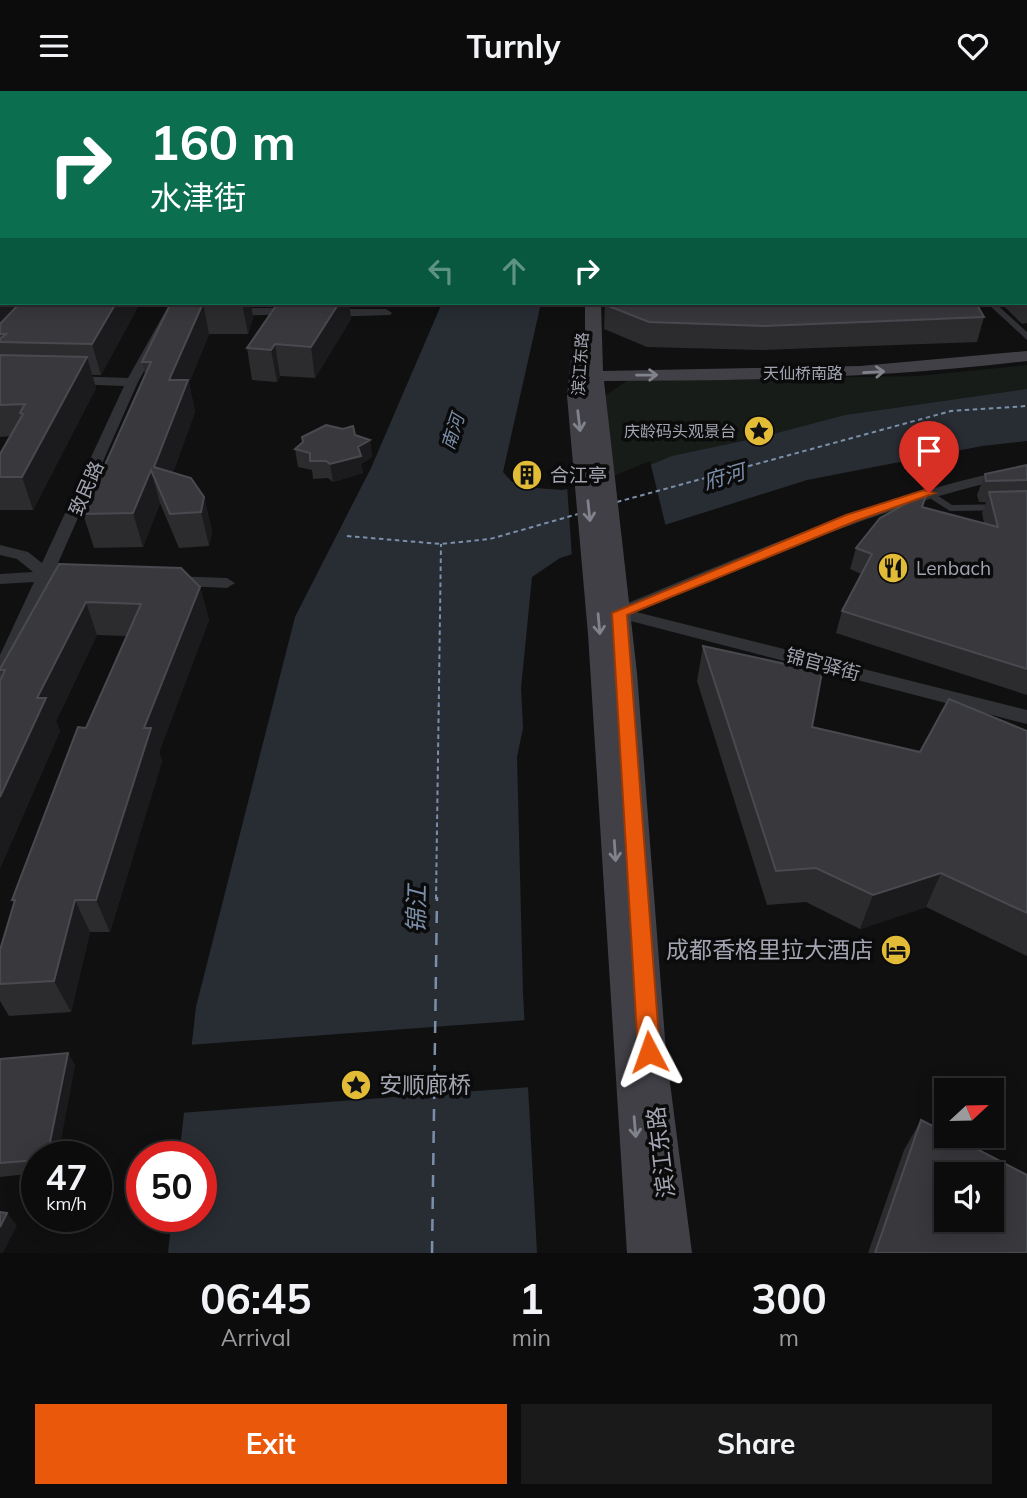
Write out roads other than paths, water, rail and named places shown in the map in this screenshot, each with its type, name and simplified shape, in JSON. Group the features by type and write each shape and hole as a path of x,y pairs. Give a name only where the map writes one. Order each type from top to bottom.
{"main road":[{"name":"滨江东路","path":"585,305 586,376"},
{"name":"滨江东路","path":"593,305 586,376 576,397 593,464 602,553 646,1253"},
{"name":"天仙桥南路","path":"586,376 832,374 934,369 1027,356"},
{"name":"滨江东路","path":"602,553 619,613 649,1052 673,1253"}],"street":[{"path":"993,305 1027,337"},
{"name":"致民路","path":"0,674 48,575 132,382 178,309"},
{"path":"212,312 386,313"},
{"path":"53,380 132,382"},
{"path":"619,613 851,518 972,479 1027,470"},
{"path":"929,493 950,508 1027,507"},
{"path":"0,550 22,555 48,575"},
{"path":"0,579 75,576"},
{"path":"158,580 227,583"},
{"name":"锦官驿街","path":"619,613 1027,717"}],"water":[{"path":"441,305 541,305 503,472 511,481 523,487 562,490 612,481 672,456 766,436 845,415 1027,389 1027,441 982,446 807,480 560,558 532,577 521,688 523,728 517,757 523,994 537,1253 168,1253 170,1232 217,1232 217,1141 181,1141 196,1007 295,617 371,468"}],"place":[{"name":"庆龄码头观景台","path":"759,431"},
{"name":"合江亭","path":"527,475"},
{"name":"Lenbach","path":"893,568"},
{"name":"成都香格里拉大酒店","path":"896,950"},
{"name":"安顺廊桥","path":"356,1085"}],"water label":[{"name":"南河","path":"453,432"},
{"name":"府河","path":"724,477"},
{"name":"锦江","path":"417,909"}]}
